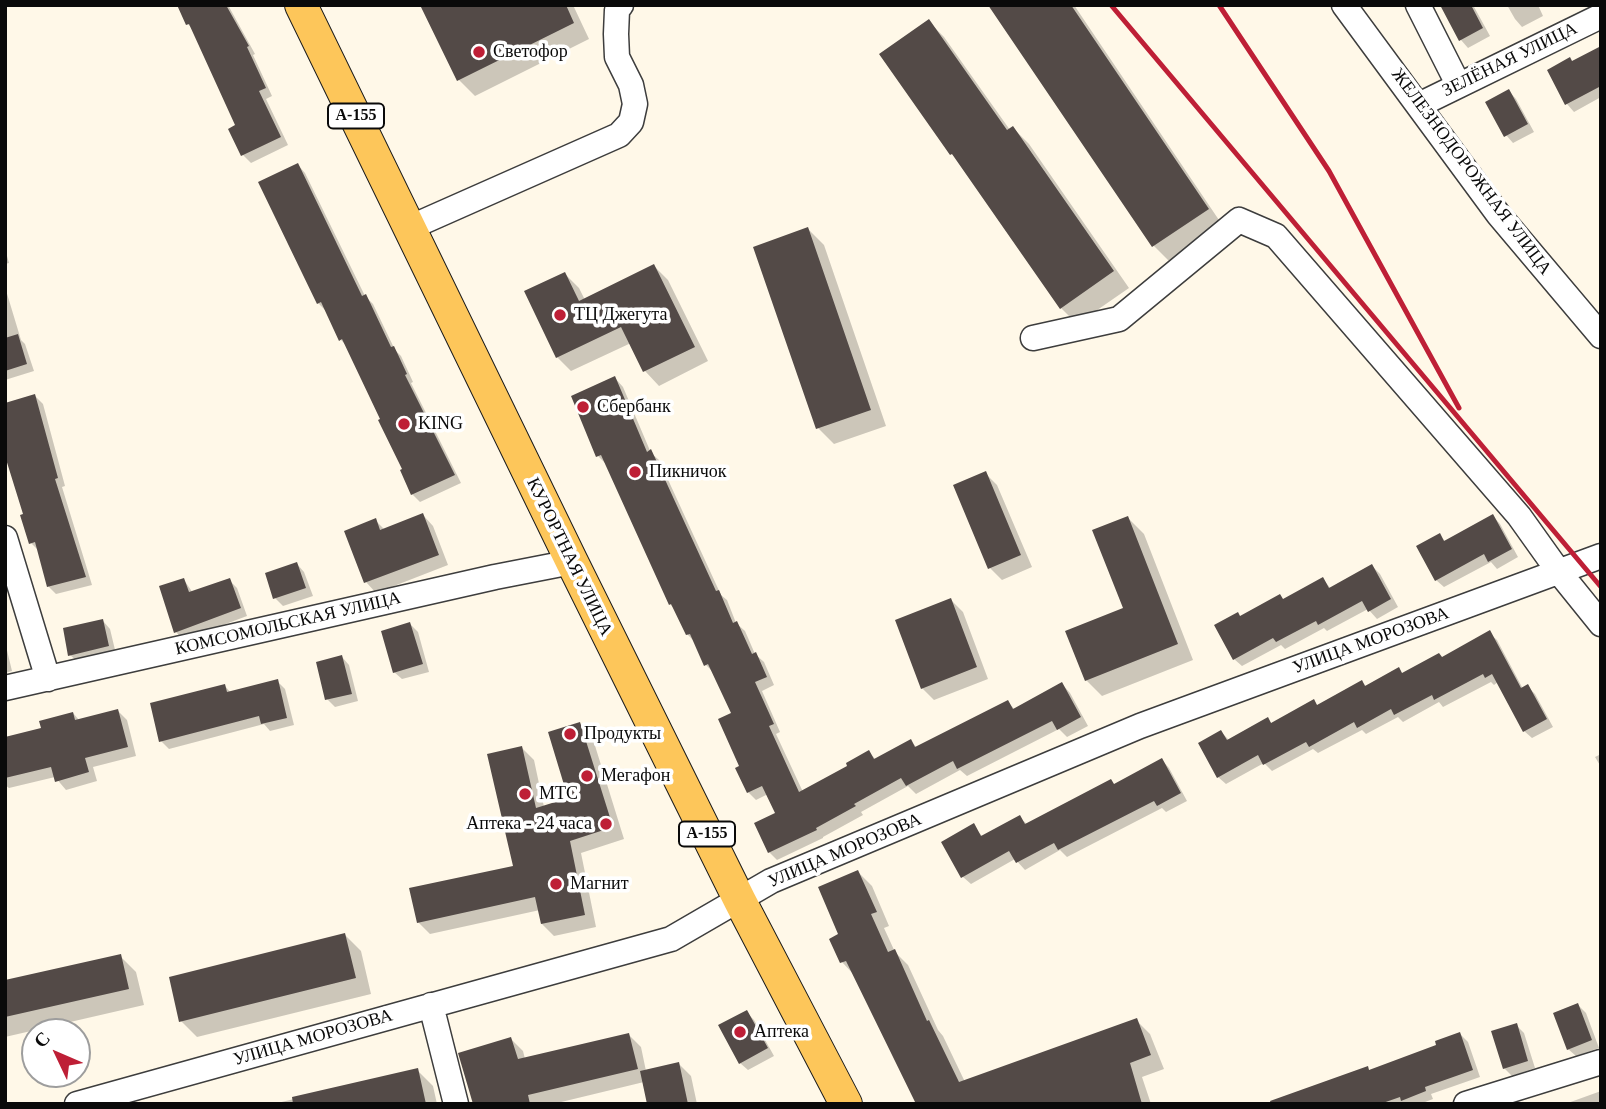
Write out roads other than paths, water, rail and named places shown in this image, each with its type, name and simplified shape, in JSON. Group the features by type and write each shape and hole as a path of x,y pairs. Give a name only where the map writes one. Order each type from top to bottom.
{"main road":[{"name":"КУРОРТНАЯ УЛИЦА","path":"302,5 572,562 740,901 846,1104"}],"street":[{"path":"409,228 619,135 631,122 635,104 631,85 617,57 617,10 621,5"},
{"name":"ЖЕЛЕЗНОДОРОЖНАЯ УЛИЦА","path":"1344,5 1498,214 1601,336"},
{"path":"1418,5 1458,84"},
{"name":"ЗЕЛЁНАЯ УЛИЦА","path":"1419,105 1601,16"},
{"path":"1033,338 1119,319 1239,220 1276,236 1519,516 1601,624"},
{"path":"5,538 48,679"},
{"name":"УЛИЦА МОРОЗОВА","path":"77,1104 671,939 771,881 1140,726 1601,556"},
{"name":"КОМСОМОЛЬСКАЯ УЛИЦА","path":"5,688 572,562"},
{"path":"431,1005 456,1104"},
{"path":"1466,1104 1601,1062"}],"railway":[{"path":"1111,5 1601,587"},
{"path":"1219,5 1329,171 1459,408"}],"place":[{"name":"Светофор","path":"479,52"},
{"name":"ТЦ Джегута","path":"560,315"},
{"name":"Сбербанк","path":"583,407"},
{"name":"KING","path":"404,424"},
{"name":"Пикничок","path":"635,472"},
{"name":"Продукты","path":"570,734"},
{"name":"Мегафон","path":"587,776"},
{"name":"МТС","path":"525,794"},
{"name":"Аптека - 24 часа","path":"606,824"},
{"name":"Магнит","path":"556,884"},
{"name":"Аптека","path":"740,1032"}]}
